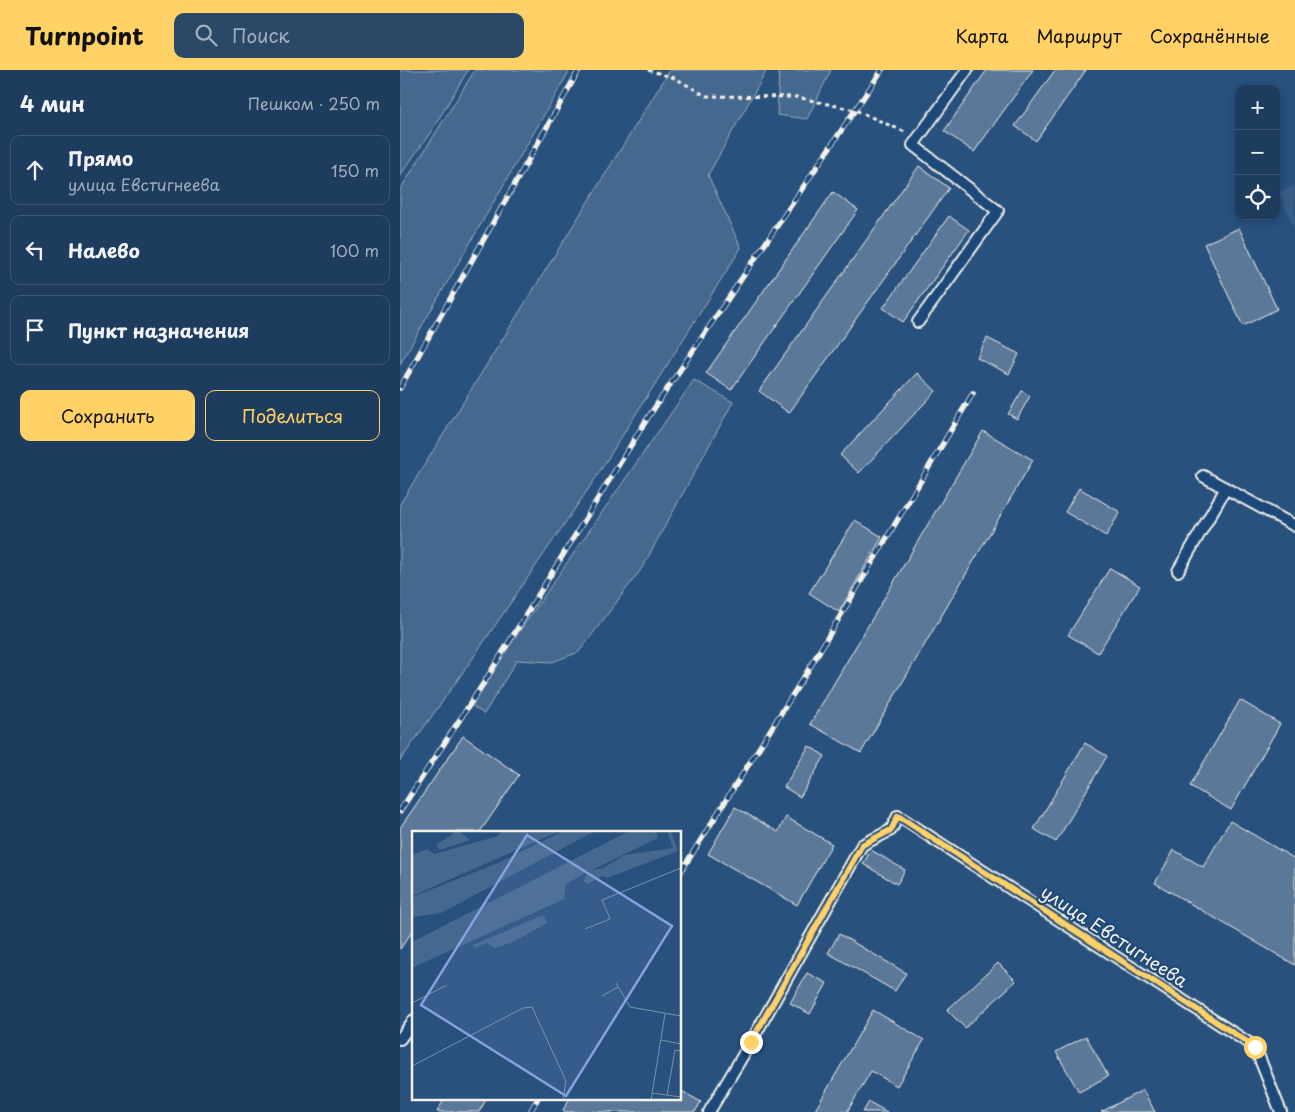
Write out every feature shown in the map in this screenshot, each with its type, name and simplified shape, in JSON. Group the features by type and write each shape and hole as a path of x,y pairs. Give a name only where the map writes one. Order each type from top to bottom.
{"lane":[{"path":"918,322 998,211 913,146 967,70"},
{"path":"1203,476 1295,526"},
{"path":"1178,571 1226,488"},
{"name":"улица Евстигнеева","path":"709,1112 751,1042 862,845 891,830 898,816 1255,1047 1281,1112"},
{"path":"400,1039 412,1023"}],"path":[{"path":"648,70 676,78 706,96 796,98 855,110 918,137"}],"shaded area":[{"path":"400,70 468,70 432,130 400,176"},
{"path":"475,70 570,70 400,364 400,190"},
{"path":"670,70 767,70 708,175 741,248 593,482 400,761 400,504"},
{"path":"779,70 831,70 807,119 777,115"},
{"path":"1295,185 1295,230 1280,194 1280,192"},
{"path":"694,380 733,402 642,568 579,652 552,662 517,660 484,714 469,704"}],"building":[{"path":"987,70 1033,70 974,152 944,131"},
{"path":"1055,70 1086,70 1036,141 1015,126"},
{"path":"919,166 949,188 789,413 759,391"},
{"path":"833,192 858,210 731,390 706,373"},
{"path":"949,216 969,230 903,322 883,308"},
{"path":"1239,228 1277,309 1243,326 1204,244"},
{"path":"987,338 1019,354 1009,374 977,358"},
{"path":"917,373 936,391 859,473 840,455"},
{"path":"1022,391 1030,396 1017,419 1008,414"},
{"path":"983,431 1033,460 861,753 810,724"},
{"path":"1079,488 1120,512 1106,536 1065,512"},
{"path":"855,520 882,537 839,612 809,593"},
{"path":"1110,568 1140,586 1098,653 1068,635"},
{"path":"1240,700 1280,724 1231,810 1190,786"},
{"path":"463,736 519,775 481,831 412,831 412,932 400,949 400,828"},
{"path":"1085,743 1107,756 1056,842 1034,829"},
{"path":"809,746 825,756 800,797 784,787"},
{"path":"735,807 778,832 786,817 832,844 797,905 708,854"},
{"path":"1230,821 1295,859 1295,965 1155,883 1174,850 1203,867"},
{"path":"871,850 905,870 897,884 863,864"},
{"path":"839,934 906,973 895,991 828,953"},
{"path":"998,963 1016,981 965,1028 947,1010"},
{"path":"807,973 827,983 810,1014 790,1003"},
{"path":"873,1010 924,1040 897,1086 871,1071 847,1112 814,1112"},
{"path":"1086,1036 1108,1076 1079,1092 1056,1052"},
{"path":"1143,1090 1155,1112 1101,1112"},
{"path":"681,1091 701,1102 695,1112 566,1112 563,1110 569,1100 681,1100"},
{"path":"444,1100 486,1100 479,1112 437,1112"},
{"path":"869,1102 887,1112 863,1112"}],"railway":[{"path":"400,388 579,70"},
{"path":"400,811 485,681 647,419 882,70"},
{"path":"681,871 807,672 973,393"},
{"path":"530,1112 537,1100"}],"route":[{"path":"751,1042 862,845 891,830 898,816 1255,1047"}]}
